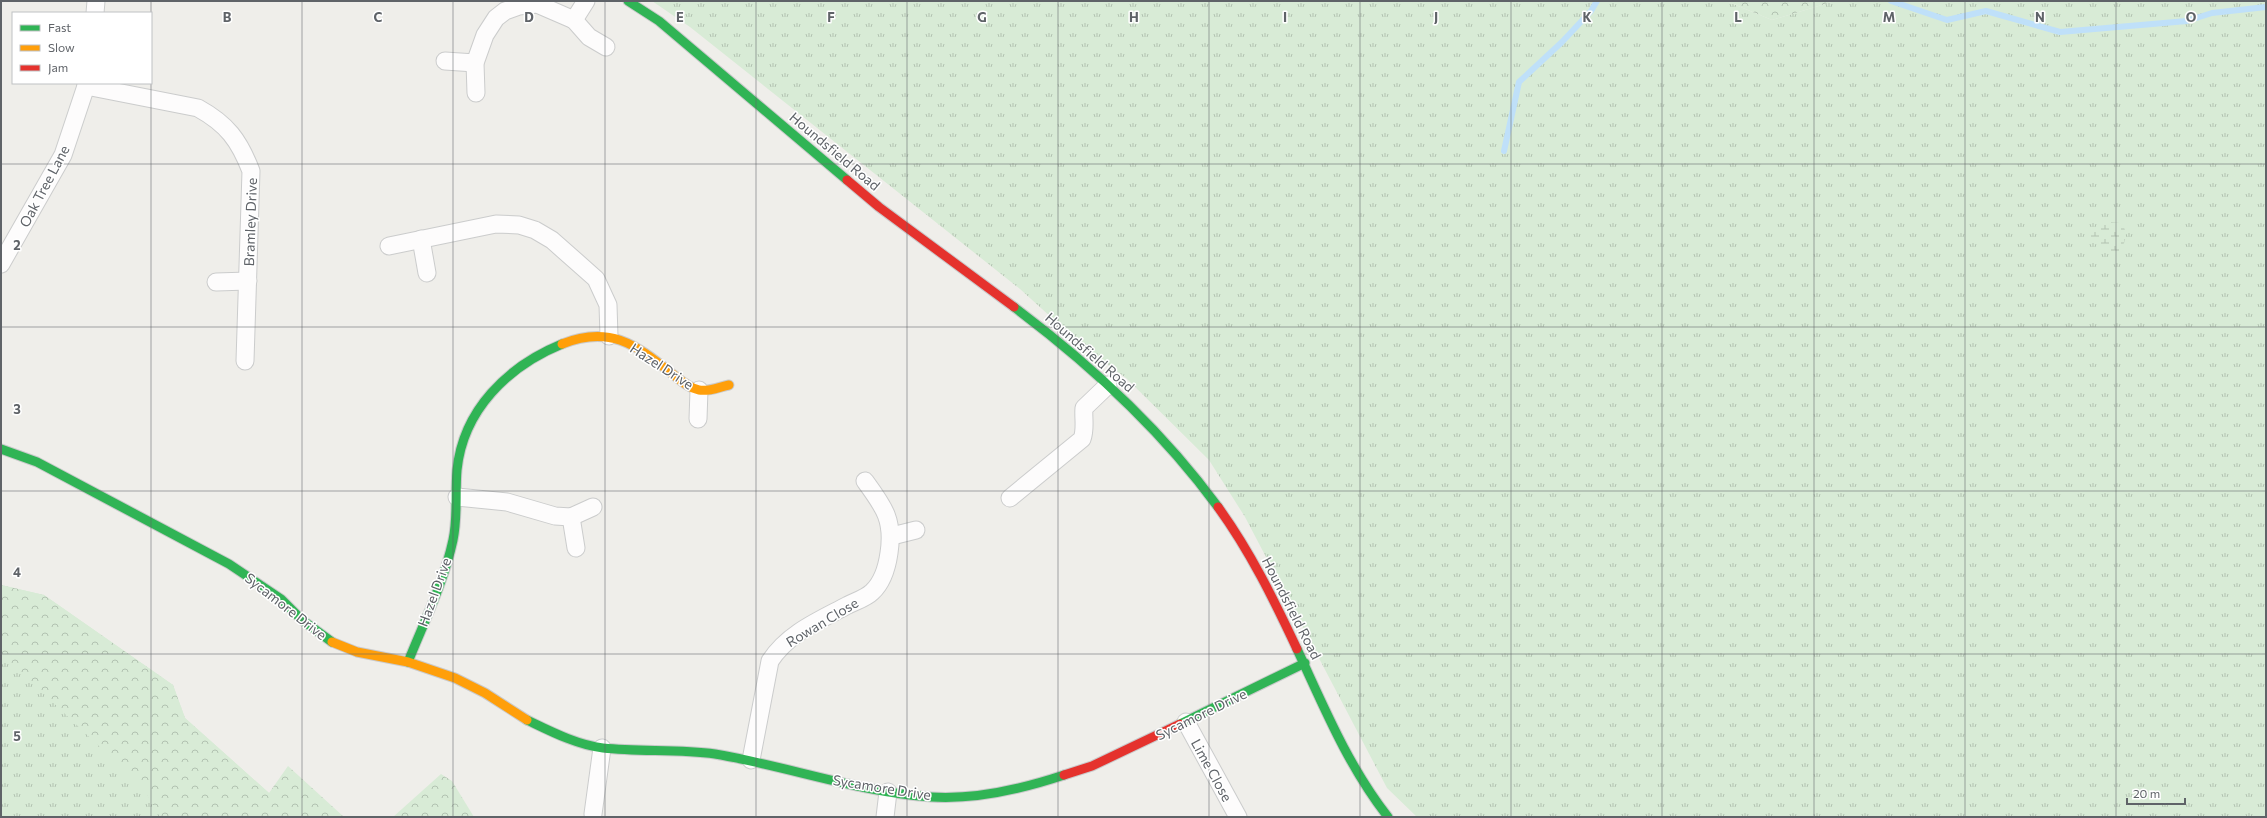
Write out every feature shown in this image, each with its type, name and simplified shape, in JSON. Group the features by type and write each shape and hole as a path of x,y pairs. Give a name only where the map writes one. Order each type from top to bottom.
{"street":[{"path":"95,12 96,1"},
{"path":"574,20 586,1"},
{"name":"Houndsfield Road","path":"628,1 658,21 879,207 1061,342 1142,417 1191,470 1229,522 1270,593 1305,663 1350,761 1370,794 1388,817"},
{"path":"476,93 475,63 485,36 496,18 505,11 519,6 537,4 574,20 589,37 606,47"},
{"path":"445,61 475,63"},
{"name":"Oak Tree Lane","path":"1,264 63,156 86,84"},
{"name":"Bramley Drive","path":"86,84 198,108 213,116 227,128 243,148 251,171 245,361"},
{"path":"389,246 496,224 519,225 535,230 552,240 596,279 608,305 608,336"},
{"path":"421,239 427,273"},
{"name":"Bramley Drive","path":"216,282 248,281"},
{"name":"Hazel Drive","path":"408,662 453,540 457,497 457,472 460,450 471,420 500,384 542,352 562,343 575,338 608,336 634,345 682,381 700,390 729,385"},
{"path":"1010,498 1082,438 1085,432 1083,419 1084,408 1108,385"},
{"name":"Hazel Drive","path":"698,419 700,390"},
{"name":"Sycamore Drive","path":"1,449 37,462 229,564 281,599 302,620 335,644 357,652 408,662 467,684 485,693 519,716 556,734 602,748 699,752 751,760 888,792 932,797 989,794 1038,784 1092,766 1186,722 1305,663"},
{"name":"Rowan Close","path":"751,760 770,662 779,648 795,636 872,592 887,568 892,536 886,512 865,481"},
{"path":"457,497 507,502 555,516 571,516 593,507"},
{"path":"571,516 576,548"},
{"path":"892,536 916,530"},
{"name":"Lime Close","path":"1186,722 1238,817"},
{"path":"593,814 602,748"},
{"path":"885,817 888,792"}],"green space":[{"path":"652,1 1726,1 1772,20 1835,1 2266,1 2266,817 1417,817 1387,788 1245,517 1209,460 1126,378 1085,348 1020,289 690,27"},
{"path":"1726,1 1835,1 1772,20"},
{"path":"2111,222 2120,223 2125,229 2126,236 2120,251 2107,251 2096,244 2090,237 2091,231"},
{"path":"1,585 44,595 173,685 185,718 269,793 252,817 1,817"},
{"path":"1,585 44,595 173,685 185,718 269,793 288,766 344,817 160,817 144,789 1,653"},
{"path":"441,774 452,781 474,817 393,817"}],"waterway":[{"path":"1504,151 1519,82 1562,42 1591,11 1597,1"},
{"path":"1891,1 1947,20 1986,11 2060,32 2187,21 2212,13 2266,7"}],"traffic: fast":[{"path":"628,1 659,21 847,180"},
{"path":"1014,307 1070,351 1123,399 1173,451 1218,507"},
{"path":"408,662 439,587 449,556 455,531 457,470 461,448 468,428 492,393 507,378 542,353 562,344"},
{"path":"1,449 37,462 229,564 281,599 302,620 332,642"},
{"path":"1297,649 1349,757 1374,798 1388,817"},
{"path":"1180,724 1305,663"},
{"path":"527,720 564,737 583,744 603,748 715,754 877,790 931,797 964,797 981,795 1032,785 1064,775"}],"traffic: slow":[{"path":"562,344 594,336 608,337 620,340 645,353 684,383 695,389 706,390 729,385"},
{"path":"332,642 357,652 408,662 455,678 485,693 527,720"}],"traffic: jam":[{"path":"847,180 879,207 1014,307"},
{"path":"1218,507 1251,558 1297,649"},
{"path":"1064,775 1092,766 1180,724"}]}
